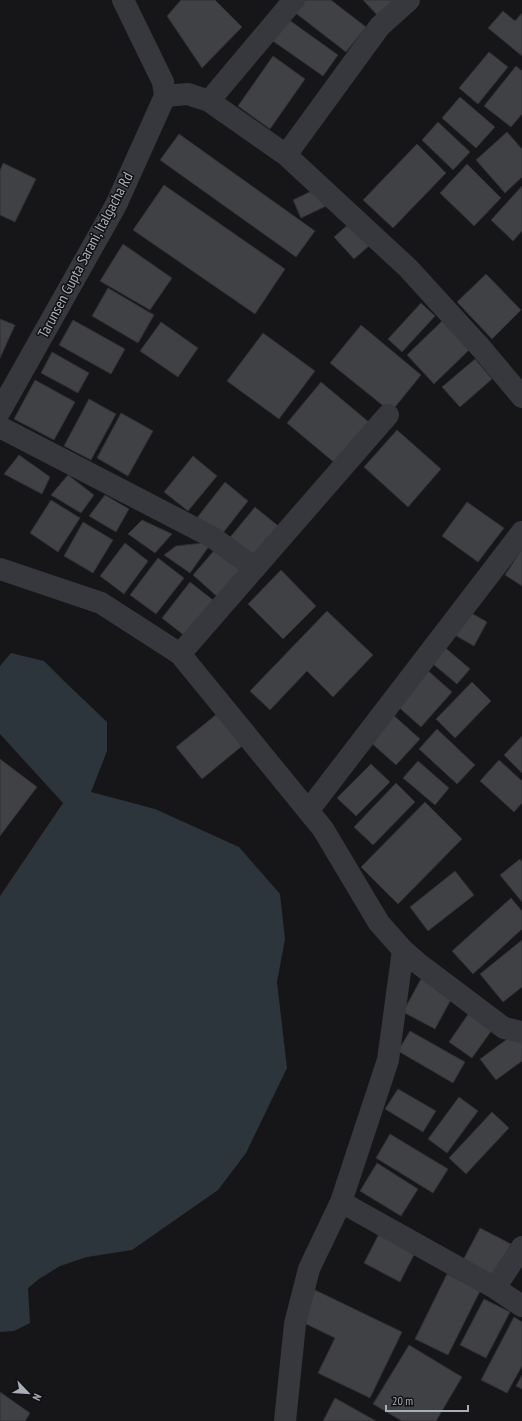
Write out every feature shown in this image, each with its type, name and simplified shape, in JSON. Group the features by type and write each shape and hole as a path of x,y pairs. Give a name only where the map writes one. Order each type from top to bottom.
{"street":[{"path":"123,0 163,82 165,96 188,94 209,101 286,155 408,268 481,348 522,397"},
{"path":"209,101 294,0"},
{"path":"286,155 380,26 409,0"},
{"name":"Tarunsen Gupta Sarani, Italgacha Rd","path":"0,411 116,205 165,96"},
{"path":"180,654 388,415"},
{"path":"0,427 212,537 255,568"},
{"path":"308,811 522,532"},
{"path":"0,569 101,603 180,654 323,829 380,923 403,950 419,964 504,1028 522,1032"},
{"path":"285,1421 295,1324 309,1269 341,1202 388,1060 403,950"},
{"path":"341,1202 495,1288 522,1306"},
{"path":"495,1288 522,1247"}],"shaded area":[{"path":"11,653 44,661 107,722 107,751 91,792 155,809 239,847 280,894 285,939 277,982 287,1068 246,1153 218,1190 132,1250 87,1257 60,1266 39,1279 28,1288 30,1323 14,1331 0,1332 0,896 63,803 0,734 0,666"}],"building":[{"path":"181,0 215,0 242,27 202,68 167,16"},
{"path":"301,0 331,0 366,27 346,52 293,11"},
{"path":"363,0 396,0 379,17"},
{"path":"503,11 515,21 522,13 522,56 488,28"},
{"path":"285,17 338,55 323,76 270,39"},
{"path":"489,52 508,67 478,104 459,88"},
{"path":"273,56 305,79 270,129 238,106"},
{"path":"516,66 522,71 522,114 511,127 484,106"},
{"path":"460,97 495,127 476,148 442,118"},
{"path":"438,122 470,152 453,170 422,140"},
{"path":"507,132 522,149 522,177 505,193 476,160"},
{"path":"179,134 315,231 296,257 160,160"},
{"path":"417,144 446,173 393,228 363,200"},
{"path":"3,163 36,179 15,222 0,215 0,171"},
{"path":"467,164 501,198 474,226 440,193"},
{"path":"164,185 285,269 255,314 133,230"},
{"path":"522,186 522,231 513,241 491,220"},
{"path":"318,188 326,206 301,218 293,200"},
{"path":"351,222 370,245 354,259 334,237"},
{"path":"123,244 172,278 150,310 100,281"},
{"path":"486,274 521,310 492,339 457,302"},
{"path":"108,288 154,315 138,343 92,316"},
{"path":"421,303 435,316 402,352 388,339"},
{"path":"0,319 15,325 0,358"},
{"path":"73,320 125,349 111,374 59,345"},
{"path":"442,321 469,350 434,384 407,355"},
{"path":"161,322 198,348 178,377 140,351"},
{"path":"361,325 421,375 391,412 330,363"},
{"path":"263,333 315,371 279,419 227,381"},
{"path":"52,352 89,373 78,393 41,373"},
{"path":"475,359 492,379 460,407 442,387"},
{"path":"35,380 75,402 54,440 14,419"},
{"path":"321,382 370,423 336,464 287,423"},
{"path":"89,399 116,414 91,460 64,446"},
{"path":"121,413 153,431 128,476 97,458"},
{"path":"397,430 441,469 408,507 364,467"},
{"path":"19,455 50,477 42,494 4,474"},
{"path":"193,456 217,476 188,511 164,492"},
{"path":"68,475 94,495 81,513 51,495"},
{"path":"225,482 248,501 219,538 196,519"},
{"path":"105,495 129,509 116,532 89,516"},
{"path":"51,500 80,518 58,552 30,533"},
{"path":"467,502 504,528 478,562 442,536"},
{"path":"255,507 282,529 254,563 227,541"},
{"path":"142,520 172,534 155,553 128,534"},
{"path":"83,522 113,540 93,573 64,556"},
{"path":"212,542 190,573 164,555 176,546"},
{"path":"125,543 148,561 124,594 100,576"},
{"path":"218,546 247,571 221,600 193,575"},
{"path":"522,549 522,586 505,575"},
{"path":"158,558 184,578 156,614 130,595"},
{"path":"281,570 316,606 283,639 248,604"},
{"path":"190,582 218,604 190,640 162,618"},
{"path":"466,610 487,622 474,646 453,634"},
{"path":"327,611 373,655 333,697 307,671 270,710 250,691"},
{"path":"441,644 470,669 457,684 427,659"},
{"path":"425,668 452,692 421,727 394,703"},
{"path":"472,682 491,701 455,738 436,719"},
{"path":"391,713 420,739 396,765 368,740"},
{"path":"217,714 242,746 202,779 176,747"},
{"path":"437,729 475,765 457,784 419,749"},
{"path":"522,736 522,773 504,755"},
{"path":"0,759 37,787 0,836"},
{"path":"499,760 522,781 522,803 514,812 480,781"},
{"path":"418,761 449,788 435,805 403,778"},
{"path":"371,764 390,782 356,816 337,798"},
{"path":"396,783 415,802 373,845 354,827"},
{"path":"425,802 462,839 398,904 361,867"},
{"path":"520,859 522,862 522,902 500,875"},
{"path":"455,871 474,895 428,931 410,907"},
{"path":"511,898 522,911 522,929 473,974 452,951"},
{"path":"522,940 522,987 503,1002 480,974"},
{"path":"422,977 454,994 435,1029 403,1012"},
{"path":"471,1010 494,1027 472,1058 449,1042"},
{"path":"410,1031 465,1062 453,1083 398,1051"},
{"path":"517,1032 522,1039 522,1061 496,1080 480,1059"},
{"path":"398,1089 436,1111 423,1132 385,1109"},
{"path":"459,1097 478,1111 447,1153 428,1139"},
{"path":"492,1112 509,1128 466,1174 449,1158"},
{"path":"390,1134 448,1169 433,1193 376,1158"},
{"path":"377,1163 418,1189 401,1216 360,1191"},
{"path":"480,1228 511,1244 493,1278 462,1262"},
{"path":"381,1230 417,1249 400,1282 364,1263"},
{"path":"447,1274 480,1291 448,1355 415,1339"},
{"path":"315,1290 402,1332 370,1398 318,1373 335,1338 300,1321"},
{"path":"484,1299 510,1312 486,1358 460,1345"},
{"path":"514,1317 522,1322 522,1366 507,1393 481,1380"},
{"path":"409,1345 462,1377 436,1421 402,1421 373,1404"},
{"path":"522,1375 522,1389 516,1386"},
{"path":"0,1392 30,1413 25,1421 0,1421"},
{"path":"335,1398 376,1421 323,1421"}]}
